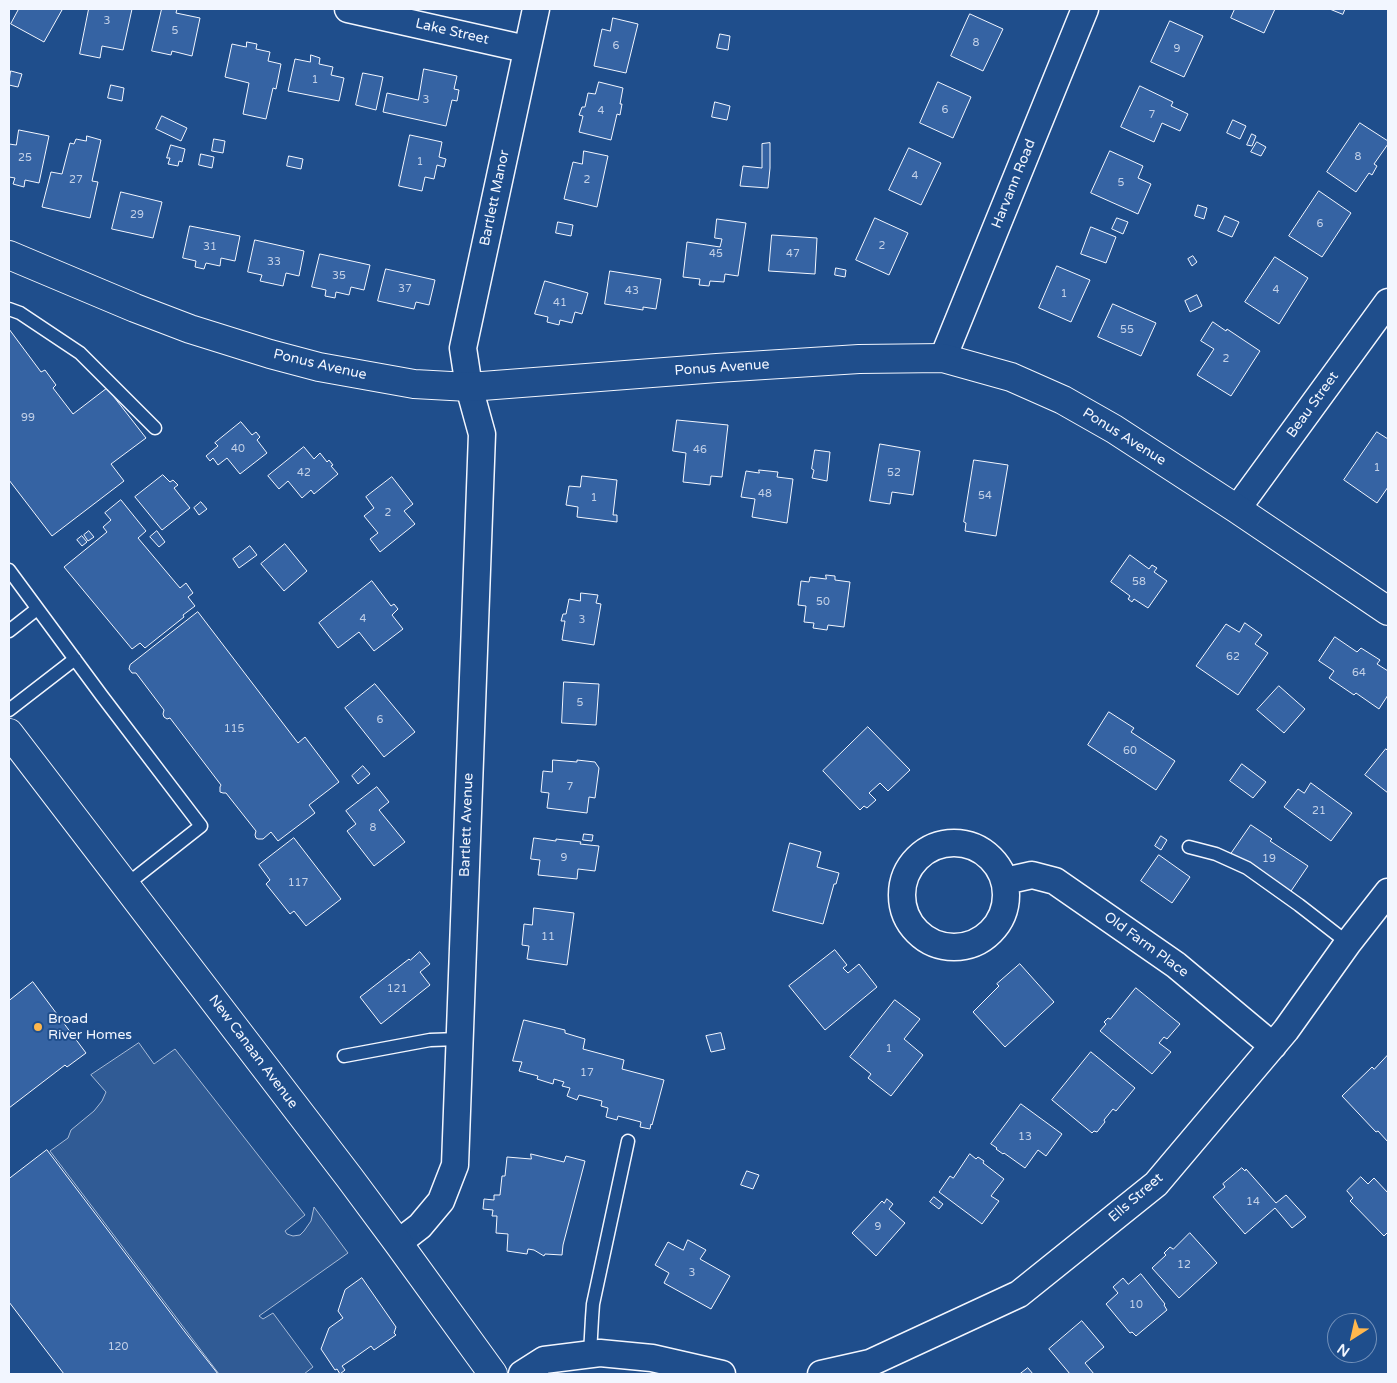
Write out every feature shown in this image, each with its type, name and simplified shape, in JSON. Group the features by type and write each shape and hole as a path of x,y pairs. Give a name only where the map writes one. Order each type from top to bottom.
{"street":[{"name":"Lake Street","path":"348,9 526,50"},
{"name":"Bartlett Manor","path":"469,388 463,348 536,9"},
{"name":"Harvann Road","path":"943,358 1085,9"},
{"name":"Ponus Avenue","path":"9,255 190,329 319,367 414,384 469,388 726,367 859,359 943,358 1011,377 1063,400 1114,429 1388,611"},
{"name":"Beau Street","path":"1237,509 1388,302"},
{"name":"Bartlett Avenue","path":"398,1243 420,1226 441,1201 455,1165 482,434 469,388"},
{"name":"New Canaan Avenue","path":"9,733 398,1243 493,1374"},
{"name":"Old Farm Place","path":"1005,881 1032,875 1055,881 1176,964 1273,1046"},
{"name":"Ells Street","path":"821,1374 870,1363 1019,1294 1156,1184 1286,1030 1348,943 1388,892"},
{"path":"522,1374 544,1360 600,1353 652,1358 722,1374"}],"lane":[{"path":"9,309 20,313 80,353 156,428"},
{"path":"9,570 201,826 126,885"},
{"path":"9,631 38,609"},
{"path":"9,710 74,659"},
{"path":"1189,848 1216,854 1247,868 1299,904 1348,943"},
{"path":"344,1056 430,1040 459,1039"},
{"path":"590,1354 593,1304 628,1141"}],"shaded area":[{"path":"139,1043 154,1064 175,1049 305,1215 285,1231 287,1234 293,1236 300,1235 304,1231 311,1221 314,1207 348,1253 259,1316 263,1319 273,1313 313,1367 304,1374 219,1374 50,1151 68,1138 71,1130 94,1111 102,1101 106,1092 91,1075"}],"building":[{"path":"19,9 62,10 44,42 11,24"},
{"path":"89,9 132,9 123,50 102,46 100,58 80,54"},
{"path":"162,9 177,9 176,13 200,18 192,56 172,51 171,55 152,51"},
{"path":"1235,9 1275,9 1264,33 1231,18"},
{"path":"1330,9 1345,9 1343,14"},
{"path":"970,14 1003,29 983,71 951,56"},
{"path":"613,18 638,24 626,73 594,66 602,29 610,31"},
{"path":"1170,21 1203,36 1184,77 1151,62"},
{"path":"720,34 730,36 728,50 717,48"},
{"path":"247,42 257,44 256,49 270,52 268,61 281,64 276,89 273,88 266,119 243,114 249,83 225,77 232,44 246,47"},
{"path":"311,55 320,58 319,64 333,67 331,75 344,78 339,101 288,91 295,59 310,62"},
{"path":"424,69 457,76 454,89 459,90 457,101 452,100 446,126 383,112 387,93 418,100"},
{"path":"11,71 22,74 18,87 9,85"},
{"path":"363,73 383,77 376,110 356,105"},
{"path":"599,82 623,88 620,115 617,114 611,140 579,132 583,116 579,115 582,107 585,107 588,93 595,94"},
{"path":"938,82 971,97 953,138 920,123"},
{"path":"111,85 124,88 122,101 108,98"},
{"path":"1140,86 1173,102 1171,106 1188,114 1180,131 1162,123 1154,142 1121,127"},
{"path":"715,102 730,106 727,120 712,117"},
{"path":"162,116 187,128 181,141 156,129"},
{"path":"1233,120 1246,126 1240,139 1227,133"},
{"path":"1360,123 1388,141 1388,144 1374,164 1377,166 1372,175 1369,173 1356,192 1327,172"},
{"path":"19,130 49,136 39,183 25,180 24,187 13,184 15,178 9,177 9,144 16,145"},
{"path":"1252,134 1256,136 1252,146 1247,145"},
{"path":"410,135 442,142 439,157 446,159 444,167 437,165 434,179 425,177 422,191 399,186"},
{"path":"87,136 101,140 92,181 98,182 90,218 42,207 51,172 62,174 70,143 74,144 76,139 86,141"},
{"path":"214,139 225,141 223,153 212,151"},
{"path":"1257,142 1266,147 1261,156 1251,152"},
{"path":"770,143 768,188 740,186 743,166 762,168 762,144"},
{"path":"171,145 185,149 182,162 179,161 178,166 168,164 170,158 167,158"},
{"path":"909,148 941,163 921,205 889,190"},
{"path":"584,151 608,156 597,207 564,199 573,162 582,164"},
{"path":"1110,151 1143,166 1138,178 1151,184 1138,214 1091,193"},
{"path":"201,154 214,157 212,168 199,165"},
{"path":"289,156 303,159 301,169 287,166"},
{"path":"1319,191 1351,213 1322,257 1289,236"},
{"path":"121,192 162,202 153,238 112,229"},
{"path":"1198,205 1207,208 1204,219 1195,216"},
{"path":"1225,216 1239,222 1232,237 1218,231"},
{"path":"875,218 908,233 889,275 856,260"},
{"path":"1117,218 1128,222 1123,234 1112,229"},
{"path":"717,219 746,223 738,276 725,274 724,282 710,281 709,286 699,285 700,279 683,277 687,242 720,247 722,239 715,238"},
{"path":"558,222 573,225 571,236 556,233"},
{"path":"190,226 240,236 235,261 221,258 220,266 206,263 204,269 195,267 196,261 183,258"},
{"path":"1091,227 1116,237 1106,263 1081,254"},
{"path":"772,235 817,238 815,274 769,271"},
{"path":"255,240 304,251 299,276 286,273 283,286 260,281 262,275 248,272"},
{"path":"320,254 370,265 364,290 351,287 349,295 336,292 335,298 325,296 326,290 312,287"},
{"path":"1193,256 1197,262 1192,266 1188,259"},
{"path":"1275,257 1308,278 1279,324 1245,302"},
{"path":"1057,266 1090,280 1071,322 1039,308"},
{"path":"836,268 846,270 845,277 835,275"},
{"path":"386,269 435,280 429,305 416,302 414,309 378,301"},
{"path":"610,271 661,279 656,309 643,307 643,310 605,304"},
{"path":"545,281 588,293 582,314 575,312 572,323 560,320 559,325 547,322 548,317 535,314"},
{"path":"1197,295 1202,306 1190,312 1185,301"},
{"path":"1113,304 1156,323 1141,356 1098,337"},
{"path":"1213,322 1260,351 1231,396 1197,375 1214,349 1201,341"},
{"path":"9,329 41,372 45,370 56,385 53,388 73,414 107,388 146,438 111,464 124,481 52,536 9,480"},
{"path":"677,420 728,425 722,477 711,476 710,485 683,482 686,453 673,451"},
{"path":"241,422 252,435 256,432 260,437 257,440 267,453 240,474 227,458 218,465 213,458 210,461 206,456 218,446 215,443"},
{"path":"1377,432 1388,439 1388,487 1377,503 1344,480"},
{"path":"880,444 920,451 913,495 892,492 890,504 870,501"},
{"path":"304,447 314,459 320,453 327,462 329,460 333,465 331,466 338,474 314,494 311,490 302,498 288,481 279,489 268,476"},
{"path":"815,450 830,452 827,481 812,478"},
{"path":"974,460 1008,465 996,536 965,531 966,523 964,522"},
{"path":"759,470 778,472 777,477 793,479 787,523 752,517 755,499 741,497 746,471 759,473"},
{"path":"163,475 170,482 173,480 178,485 174,488 190,508 162,530 135,497"},
{"path":"582,476 617,480 613,515 617,515 617,522 577,517 578,507 566,505 569,486 580,487"},
{"path":"392,477 413,504 404,511 415,524 380,552 370,539 378,533 364,516 374,508 366,497"},
{"path":"121,500 146,531 138,538 180,588 186,583 193,593 188,597 195,606 145,648 140,643 132,649 64,567 107,532 103,527 111,520 105,513"},
{"path":"201,502 207,509 199,515 194,508"},
{"path":"89,531 94,537 88,541 84,535"},
{"path":"157,531 165,542 159,547 150,537"},
{"path":"82,536 87,542 82,546 77,540"},
{"path":"285,544 307,571 284,591 261,564"},
{"path":"250,546 257,555 239,568 233,559"},
{"path":"1130,555 1149,569 1152,565 1157,568 1154,572 1167,581 1148,608 1134,599 1132,602 1128,599 1130,596 1111,582"},
{"path":"826,575 835,576 835,580 850,582 844,627 828,625 827,630 813,628 814,623 804,622 806,606 798,605 801,581 809,582 810,577 826,579"},
{"path":"372,581 391,606 394,604 398,609 392,615 403,629 374,651 359,632 338,648 319,623"},
{"path":"581,593 598,595 596,603 601,604 594,645 562,640 565,621 561,621 563,614 566,614 569,599 580,601"},
{"path":"198,612 298,743 305,737 339,782 309,805 315,813 278,841 271,832 263,839 256,838 256,831 226,793 220,792 221,785 170,718 164,717 164,710 136,673 132,673 129,669 130,665"},
{"path":"1245,623 1262,635 1255,644 1268,653 1238,695 1196,666 1226,624 1239,632"},
{"path":"1335,637 1357,652 1361,648 1380,660 1377,664 1388,671 1388,695 1379,709 1329,678 1334,671 1319,661"},
{"path":"564,682 599,684 596,725 562,723"},
{"path":"375,684 415,732 384,757 345,708"},
{"path":"1279,686 1305,709 1284,733 1257,710"},
{"path":"1109,712 1134,728 1131,732 1175,761 1156,790 1088,745"},
{"path":"868,727 910,770 888,791 880,783 869,793 876,800 867,808 864,806 860,810 823,771"},
{"path":"1386,749 1388,751 1388,793 1365,775"},
{"path":"553,760 595,762 599,768 595,798 589,797 587,813 547,808 549,793 541,792 543,771 552,772"},
{"path":"1242,764 1266,782 1253,798 1230,781"},
{"path":"363,766 370,774 358,784 352,776"},
{"path":"1311,783 1352,813 1331,841 1284,807 1298,789 1304,793"},
{"path":"377,787 389,802 379,810 405,842 374,866 347,831 356,824 346,811"},
{"path":"1251,825 1272,839 1270,841 1308,866 1289,894 1231,854"},
{"path":"584,834 593,835 592,841 583,840"},
{"path":"1161,836 1167,840 1161,850 1155,846"},
{"path":"294,838 341,899 306,926 294,911 290,914 266,884 270,880 259,865"},
{"path":"534,838 581,842 580,844 599,846 595,871 578,869 577,879 538,875 540,860 531,859"},
{"path":"790,843 821,852 817,867 839,873 823,924 773,911"},
{"path":"1159,855 1190,877 1172,903 1141,881"},
{"path":"534,908 574,913 567,965 527,959 529,946 522,945 524,924 532,925"},
{"path":"835,950 847,965 843,968 848,973 859,964 877,987 825,1030 789,986"},
{"path":"420,952 430,964 420,972 430,985 381,1024 360,997"},
{"path":"1020,964 1054,1002 1005,1047 973,1012 999,986 997,984"},
{"name":"Broad River Homes","path":"33,982 86,1053 67,1067 65,1065 9,1108 9,1001"},
{"path":"1136,988 1180,1024 1167,1039 1164,1037 1159,1043 1171,1052 1152,1074 1100,1031 1106,1024 1104,1022 1108,1018 1110,1019"},
{"path":"895,1000 920,1019 904,1039 923,1055 891,1096 868,1078 871,1074 850,1057"},
{"path":"524,1020 565,1030 565,1033 585,1039 583,1049 624,1060 622,1069 664,1080 650,1129 640,1127 641,1122 618,1116 617,1120 606,1117 608,1108 601,1106 602,1101 579,1095 577,1100 567,1096 570,1088 562,1086 564,1082 554,1079 553,1084 537,1079 538,1076 519,1071 522,1062 513,1061"},
{"path":"721,1033 725,1049 711,1052 706,1036"},
{"path":"1091,1052 1135,1088 1116,1111 1113,1109 1097,1132 1094,1131 1092,1133 1052,1100"},
{"path":"1388,1055 1388,1142 1342,1096 1372,1067 1374,1069"},
{"path":"1021,1104 1062,1134 1046,1156 1038,1150 1025,1168 991,1144"},
{"path":"47,1150 218,1374 64,1374 9,1302 9,1179"},
{"path":"531,1154 564,1162 566,1156 585,1161 562,1255 545,1254 544,1256 528,1249 527,1254 507,1251 508,1234 496,1233 497,1216 492,1216 493,1210 483,1209 484,1199 494,1200 494,1195 500,1195 507,1157 531,1159"},
{"path":"970,1154 976,1159 978,1157 984,1161 983,1163 1004,1179 991,1196 999,1201 982,1224 939,1192 950,1176 953,1178"},
{"path":"1242,1168 1245,1171 1246,1169 1276,1203 1286,1195 1306,1217 1292,1228 1275,1208 1245,1234 1213,1197 1225,1187 1223,1184"},
{"path":"747,1171 759,1175 753,1189 741,1185"},
{"path":"1361,1177 1368,1184 1374,1178 1388,1193 1388,1232 1384,1236 1350,1201 1353,1198 1347,1191"},
{"path":"934,1197 943,1204 939,1209 930,1202"},
{"path":"887,1199 893,1204 889,1209 905,1223 876,1256 852,1233 882,1201 884,1203"},
{"path":"1190,1233 1217,1263 1179,1298 1152,1268 1166,1255 1164,1253 1170,1247 1173,1249"},
{"path":"688,1240 706,1250 700,1259 730,1276 711,1309 664,1283 669,1273 655,1265 668,1242 683,1250"},
{"path":"1141,1274 1165,1304 1167,1310 1136,1336 1132,1332 1130,1333 1106,1304 1118,1293 1113,1287 1123,1278 1128,1284"},
{"path":"362,1278 396,1327 394,1333 396,1335 374,1350 371,1346 342,1366 345,1370 340,1374 337,1369 335,1370 321,1349 329,1328 343,1318 338,1311 345,1290"},
{"path":"1082,1321 1104,1347 1085,1363 1094,1374 1070,1374 1049,1349"},
{"path":"1028,1368 1033,1374 1020,1374"}],"place":[{"name":"Broad River Homes","path":"38,1027"}]}
